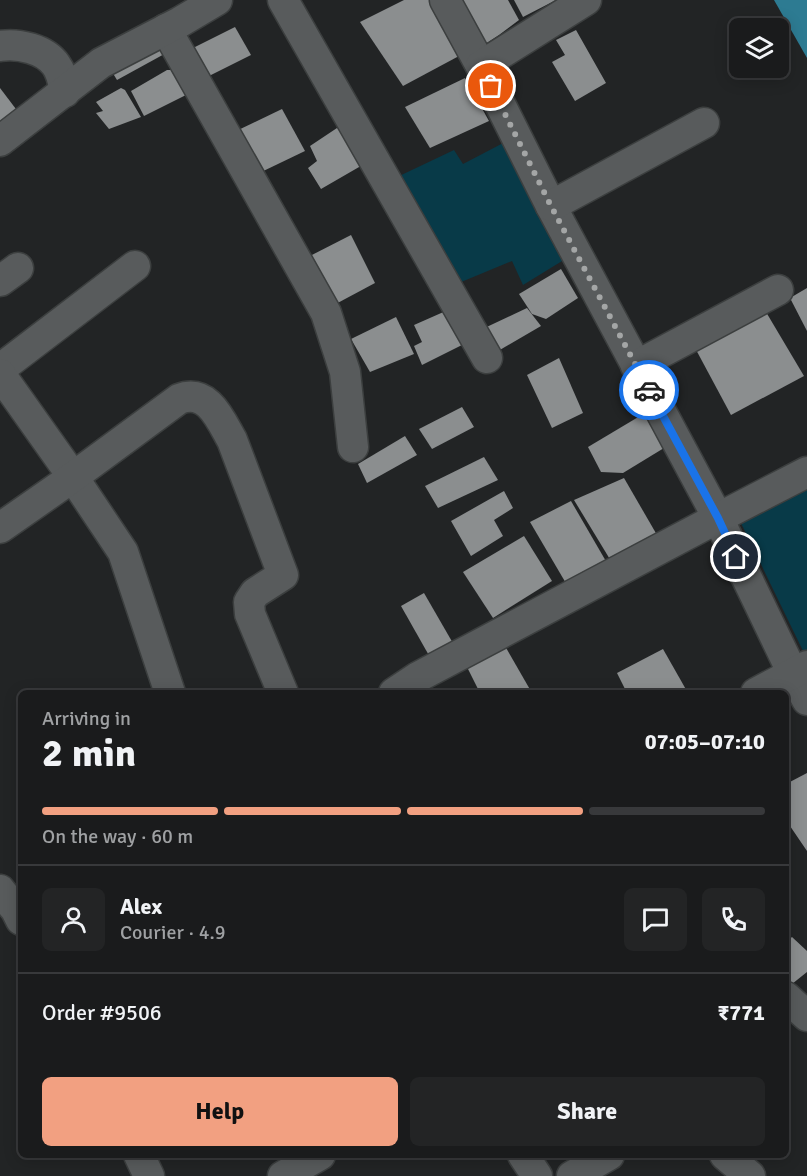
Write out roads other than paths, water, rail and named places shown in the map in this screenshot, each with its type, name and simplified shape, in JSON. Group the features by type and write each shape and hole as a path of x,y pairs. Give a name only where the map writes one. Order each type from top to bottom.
{"street":[{"path":"0,141 101,63 217,0"},
{"path":"284,0 487,358"},
{"path":"445,0 481,66 551,206 800,670 807,700"},
{"path":"481,66 586,0"},
{"path":"166,29 326,313 345,372 354,447"},
{"path":"0,46 26,47 50,58 62,77 65,92"},
{"path":"551,206 704,123"},
{"path":"0,369 135,266"},
{"path":"636,366 778,290"},
{"path":"0,374 123,552 169,690"},
{"path":"0,528 179,399 192,397 206,400 232,440 283,575 255,592 249,602 250,614 282,690"},
{"path":"398,690 418,677 807,472"},
{"path":"762,690 800,670"},
{"path":"789,1000 807,1016"},
{"path":"140,1158 149,1176"},
{"path":"282,1176 315,1158"},
{"path":"525,1158 537,1176"},
{"path":"572,1176 604,1158"},
{"path":"729,1158 750,1176"}]}
